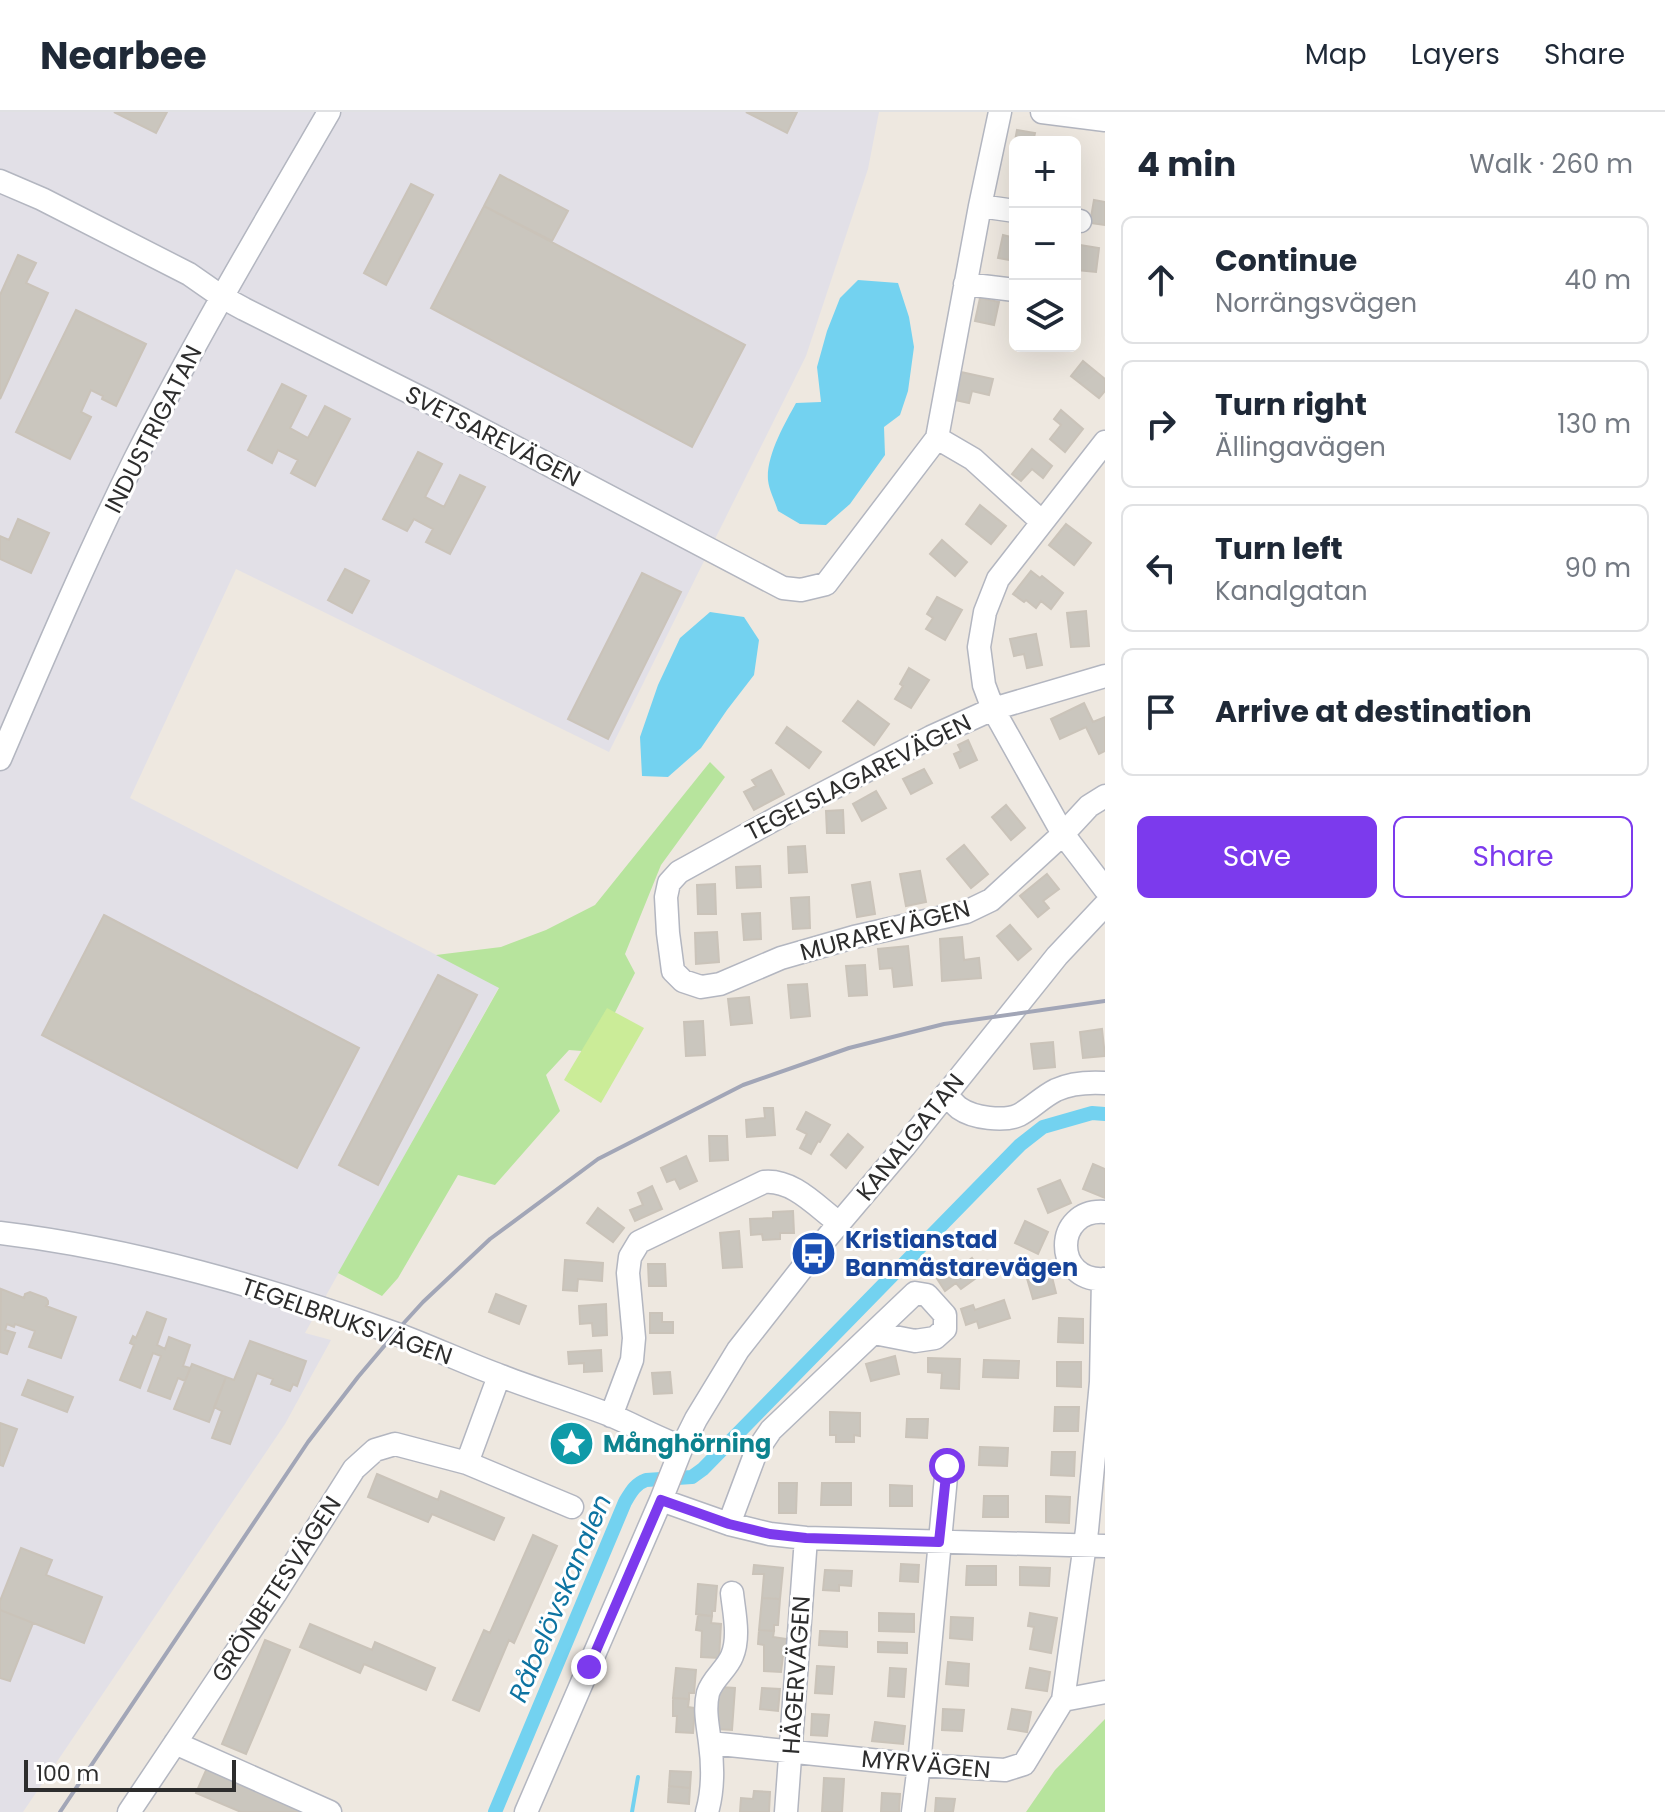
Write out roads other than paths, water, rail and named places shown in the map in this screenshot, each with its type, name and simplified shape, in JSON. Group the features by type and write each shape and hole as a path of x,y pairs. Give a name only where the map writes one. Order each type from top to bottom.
{"street":[{"name":"INDUSTRIGATAN","path":"0,759 134,461 222,297 329,112"},
{"path":"1000,112 937,438 973,459 1041,521"},
{"path":"1042,112 1105,120"},
{"name":"SVETSAREVÄGEN","path":"0,181 189,274 222,297 783,588 801,590 826,584 937,438"},
{"path":"980,206 1009,210"},
{"path":"965,284 1009,289"},
{"path":"1102,452 1041,521 998,579 985,612 979,647 984,685 993,709 1063,834 1105,889"},
{"name":"TEGELSLAGAREVÄGEN","path":"668,933 666,897 669,883 679,872 931,737 993,709 1105,676"},
{"name":"MURAREVÄGEN","path":"668,933 673,971 683,981 701,987 720,984 781,958 854,937 966,912 991,900 1089,806 1105,796"},
{"name":"KANALGATAN","path":"526,1812 679,1455 717,1382 738,1350 839,1223 1057,956 1105,905"},
{"path":"946,1094 959,1108 1001,1119 1022,1114 1043,1098 1067,1086 1105,1083"},
{"path":"611,1416 632,1360 634,1338 628,1273 630,1257 639,1242 764,1182 776,1181 790,1186 839,1223"},
{"path":"1105,1212 1090,1213 1076,1222 1069,1231 1066,1247 1070,1263 1077,1271 1092,1278 1104,1279 1095,1546 1063,1700 1105,1692"},
{"name":"TEGELBRUKSVÄGEN","path":"0,1233 147,1259 244,1284 395,1334 611,1416 657,1438 679,1455"},
{"path":"729,1524 756,1452 771,1430 874,1333"},
{"path":"467,1463 499,1376"},
{"name":"GRÖNBETESVÄGEN","path":"129,1812 275,1594 354,1469 375,1450 395,1444 467,1463 572,1507"},
{"path":"913,1812 947,1466"},
{"path":"664,1493 729,1524 770,1534 806,1538 1095,1546"},
{"name":"HÄGERVÄGEN","path":"786,1812 806,1538"},
{"path":"707,1812 712,1766 706,1722 709,1691 732,1656 735,1642 732,1593"},
{"name":"MYRVÄGEN","path":"710,1743 919,1765 1005,1770 1024,1764 1063,1700"},
{"path":"175,1743 330,1812"}],"water":[{"path":"858,280 898,283 909,317 914,347 908,391 900,415 884,427 885,455 850,504 826,525 800,524 778,511 769,484 770,461 796,403 821,402 817,367 827,331 840,298"},
{"path":"710,612 744,617 759,640 754,675 701,748 668,777 642,776 640,737 658,685 680,638"}],"waterway":[{"name":"Råbelövskanalen","path":"495,1812 625,1502 634,1489 646,1480 692,1477 703,1469 1020,1145 1043,1127 1092,1113 1105,1114"},
{"path":"632,1812 638,1777"}],"railway":[{"path":"60,1812 308,1442 402,1325 490,1239 598,1159 743,1085 849,1048 944,1024 1105,1001"}],"place":[{"name":"Kristianstad Banmästarevägen","path":"814,1253"},
{"name":"Månghörning","path":"572,1443"}]}
